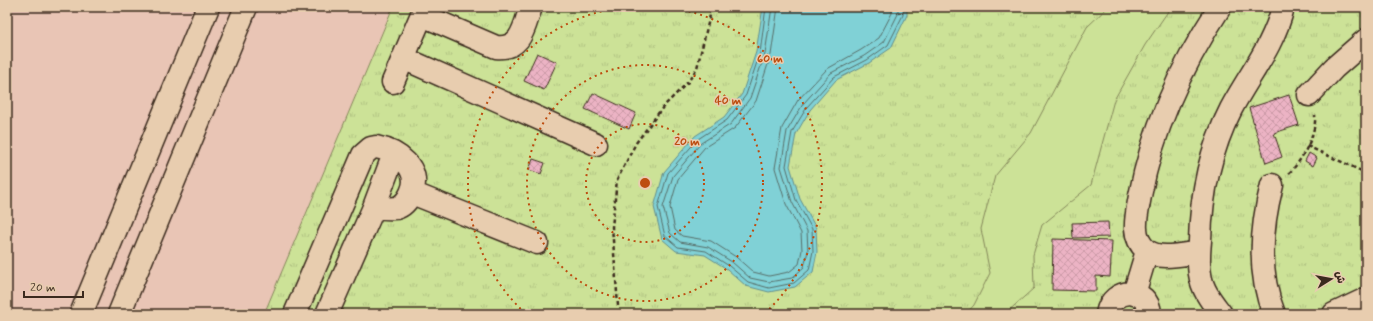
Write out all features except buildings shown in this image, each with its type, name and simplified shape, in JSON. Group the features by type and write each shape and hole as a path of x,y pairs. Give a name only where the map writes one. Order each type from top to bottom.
{"street":[{"path":"81,314 208,7"},
{"path":"119,314 246,7"},
{"path":"393,82 424,11 496,47 503,48 511,46 517,41 531,7"},
{"path":"1199,252 1158,256 1147,251 1139,242 1135,231 1144,173 1157,128 1178,78 1196,43 1220,7"},
{"path":"1221,314 1207,296 1200,275 1200,215 1206,179 1216,143 1231,109 1268,47 1283,7"},
{"path":"1309,95 1334,68 1366,40"},
{"path":"403,58 596,144"},
{"path":"374,207 396,208 408,200 412,193 415,180 413,173 406,162 394,154 376,147 371,148 363,155 298,307 329,313 374,207 394,154"},
{"path":"1272,185 1265,215 1262,245 1264,276 1274,314"},
{"path":"412,193 537,243"},
{"path":"1134,294 1147,251"},
{"path":"1108,314 1108,308 1112,301 1118,296 1126,293 1134,294 1147,303 1150,314"},
{"path":"1334,314 1366,300"}],"path":[{"path":"618,306 612,227 617,180 636,143 663,106 688,82 697,68 712,7"},
{"path":"1272,185 1292,171 1307,146 1313,131 1315,119 1314,107 1309,95"},
{"path":"1307,146 1366,173"}],"green space":[{"path":"393,7 1366,7 1366,314 264,314"},
{"path":"1108,7 1171,7 1145,45 1114,100 1091,185 1042,225 1033,255 1034,288 1005,314 966,314 974,305 990,273 981,229 995,176 1031,133 1087,27"}],"water":[{"path":"763,7 907,7 907,15 891,48 869,63 836,80 810,110 796,134 790,166 800,199 816,228 817,252 813,272 795,287 769,292 746,286 727,269 705,255 676,251 662,239 654,207 664,172 695,136 724,117 742,94 756,52"}]}
